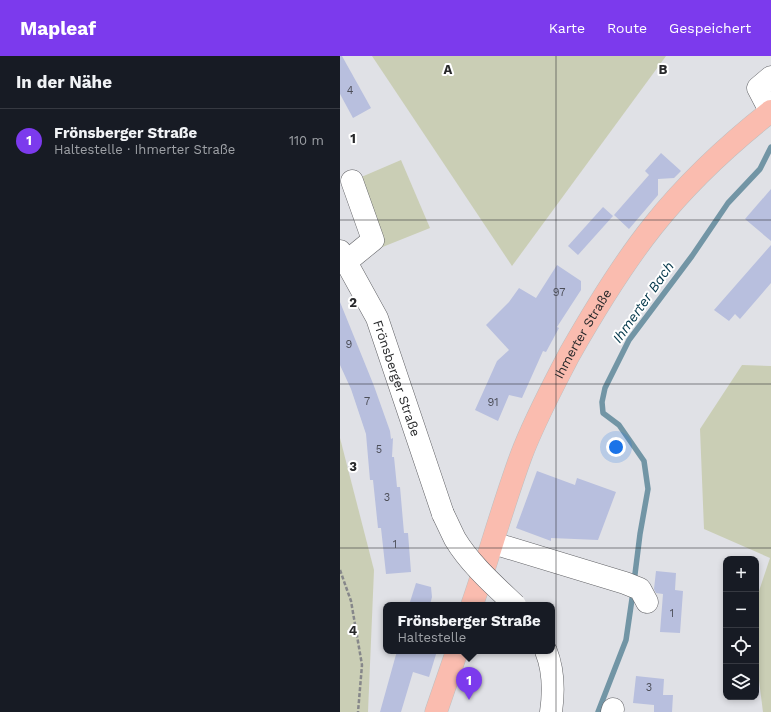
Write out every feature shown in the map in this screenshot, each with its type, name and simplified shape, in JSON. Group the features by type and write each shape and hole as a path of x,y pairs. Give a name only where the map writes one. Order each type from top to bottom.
{"main road":[{"name":"Ihmerter Straße","path":"473,602 521,455 550,390 584,328 615,279 652,226 696,178 741,136 771,111"},
{"path":"436,712 456,654"}],"street":[{"path":"771,76 758,88 771,111"},
{"path":"343,256 373,240 352,180"},
{"name":"Frönsberger Straße","path":"343,256 377,318 443,514 456,540 474,564 513,602"},
{"path":"493,543 637,592"},
{"path":"547,654 550,660 554,696 550,712"}],"path":[{"path":"340,570 351,601 362,665 358,712"}],"green space":[{"path":"372,56 666,56 512,266"},
{"path":"401,160 430,228 380,248 352,181"},
{"path":"742,365 771,366 771,712 763,712 759,681 759,591 770,558 704,529 700,429"},
{"path":"340,438 374,570 368,712 340,712"}],"building":[{"path":"340,56 342,56 371,108 353,118 340,94"},
{"path":"661,153 681,171 674,178 658,179 658,195 629,229 614,215 649,175 645,171"},
{"path":"771,189 771,241 745,219"},
{"path":"603,207 613,216 578,255 568,246"},
{"path":"771,245 771,283 740,319 735,314 729,321 714,310"},
{"path":"557,265 581,281 581,290 557,327 559,328 546,352 543,351 522,398 509,395 498,421 475,410 497,361 509,350 486,325 509,302 519,288 536,298"},
{"path":"340,302 374,386 390,431 391,439 393,438 392,457 394,457 397,487 400,487 404,533 408,533 411,572 386,574 381,528 378,528 373,480 370,480 366,434 351,389 340,365"},
{"path":"537,471 575,485 577,478 616,492 598,540 551,538 551,541 516,528"},
{"path":"656,571 676,573 675,590 683,591 680,633 660,632 663,594 656,593 654,589"},
{"path":"416,583 431,587 431,602 410,602"},
{"path":"396,654 436,654 429,677 413,672 401,712 380,712"},
{"path":"636,676 664,679 663,695 673,695 672,712 654,712 654,705 633,703"}],"waterway":[{"name":"Ihmerter Bach","path":"634,582 640,534 648,489 644,461 619,425 603,413 602,402 605,388 629,340 692,256 728,203 760,169 771,147"},
{"name":"Ihmerter Bach","path":"598,712 626,640 633,592"}],"place":[{"name":"Frönsberger Straße","path":"469,700"}]}
